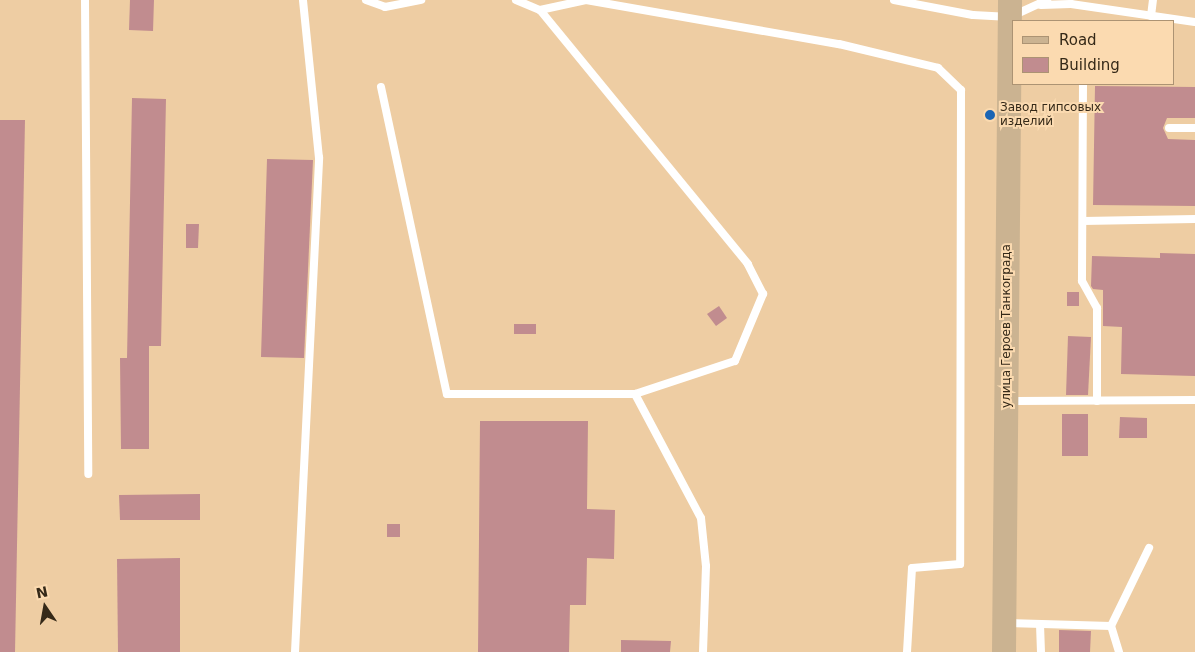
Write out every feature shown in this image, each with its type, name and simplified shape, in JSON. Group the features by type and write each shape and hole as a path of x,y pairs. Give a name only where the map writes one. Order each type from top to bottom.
{"main road":[{"name":"улица Героев Танкограда","path":"1004,652 1010,8"}],"lane":[{"path":"85,0 88,474"},
{"path":"295,652 319,158 303,0"},
{"path":"366,0 385,6 421,0"},
{"path":"380,87 447,394 635,394 736,361 763,294 748,264 540,10 516,0"},
{"path":"540,10 586,0 839,44 938,68 961,90 960,564 912,568 907,652"},
{"path":"894,0 973,15 1044,2 1071,4 1195,22"},
{"path":"1152,16 1153,0"},
{"path":"1083,85 1082,281 1097,308 1097,401"},
{"path":"1169,128 1195,128"},
{"path":"1083,221 1195,219"},
{"path":"635,394 701,518 706,566 703,652"},
{"path":"1006,401 1195,400"},
{"path":"1119,652 1111,626 1149,548"},
{"path":"1004,623 1111,626"},
{"path":"1040,624 1041,652"}],"building":[{"path":"130,0 154,0 153,31 129,30"},
{"path":"1095,86 1195,87 1195,118 1167,118 1163,128 1168,139 1195,140 1195,206 1093,205"},
{"path":"132,98 166,99 161,346 149,346 149,449 121,449 120,358 127,358"},
{"path":"0,120 25,120 15,652 0,652"},
{"path":"267,159 313,160 304,358 261,357"},
{"path":"186,224 199,224 198,248 186,248"},
{"path":"1160,253 1195,254 1195,376 1121,374 1122,327 1103,326 1103,290 1093,289 1091,286 1092,256 1160,258"},
{"path":"1067,292 1079,292 1079,306 1067,306"},
{"path":"719,306 727,318 716,326 707,314"},
{"path":"514,324 536,324 536,334 514,334"},
{"path":"1068,336 1091,337 1088,395 1066,395"},
{"path":"1062,414 1088,414 1088,456 1062,456"},
{"path":"1120,417 1147,418 1147,438 1119,438"},
{"path":"480,421 588,421 587,509 615,510 614,559 587,558 586,605 570,605 569,652 478,652"},
{"path":"200,494 200,520 120,520 119,495"},
{"path":"387,524 400,524 400,537 387,537"},
{"path":"180,558 180,652 118,652 117,559"},
{"path":"1059,630 1091,631 1090,652 1059,652"},
{"path":"621,640 671,641 670,652 621,652"}],"place":[{"name":"Завод гипсовых изделий","path":"990,115"}]}
